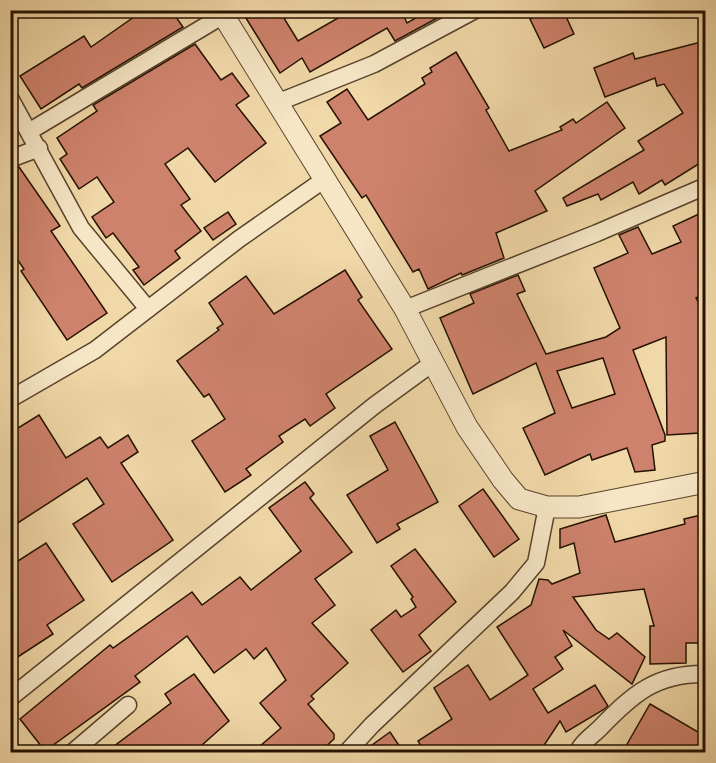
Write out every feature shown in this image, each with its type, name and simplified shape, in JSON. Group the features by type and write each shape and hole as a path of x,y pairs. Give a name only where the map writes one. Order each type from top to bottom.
{"street":[{"path":"279,102 374,64 475,10"},
{"path":"30,131 221,13 279,102 405,309 467,427 503,480 519,499 547,507 579,507 705,482"},
{"path":"10,98 81,228 148,309"},
{"path":"10,159 39,148"},
{"path":"10,399 95,350 238,239 325,179"},
{"path":"405,309 597,233 705,186"},
{"path":"10,698 375,405 434,362"},
{"path":"347,753 372,725 512,592 536,563 547,507"},
{"path":"578,753 634,694 657,681 685,674 705,674"},
{"path":"73,753 128,705"}],"building":[{"path":"144,10 171,10 183,27 82,88 79,84 41,109 20,76 84,36 91,47"},
{"path":"241,10 279,10 298,41 352,10 401,10 407,23 430,10 452,10 395,41 387,28 310,72 302,58 280,73"},
{"path":"547,10 563,10 574,34 544,48 530,19"},
{"path":"701,42 705,62 705,160 665,185 662,180 639,194 633,182 601,200 598,194 567,206 563,198 644,150 638,141 683,113 664,84 657,86 655,78 605,97 594,68 633,53 635,59"},
{"path":"195,44 221,80 232,73 249,96 236,105 266,143 215,182 188,148 165,164 190,199 181,205 201,231 175,251 180,258 144,285 133,270 139,267 113,233 106,238 92,217 114,202 97,177 79,189 60,159 67,154 57,138 97,111 93,105"},
{"path":"456,52 489,108 486,110 509,151 562,130 560,127 573,119 576,123 607,102 625,128 535,191 547,211 496,233 504,258 462,275 461,273 428,289 419,269 413,272 366,195 362,198 320,136 341,123 327,102 347,89 368,120 425,84 422,78 432,72 430,68"},
{"path":"19,167 60,226 51,231 107,313 67,340 21,271 24,269 10,249 10,169"},
{"path":"228,212 236,224 213,240 204,228"},
{"path":"701,213 705,223 705,293 696,298 705,314 705,331 700,335 700,433 667,435 666,337 633,350 665,435 665,441 652,445 655,470 635,472 627,448 592,460 590,454 545,475 523,428 555,413 536,363 473,394 440,318 474,303 470,294 518,275 525,291 517,294 546,354 606,337 620,328 594,268 628,253 619,235 638,227 652,254 681,242 673,226","holes":["603,358 615,394 572,408 557,371"]},
{"path":"345,270 362,297 358,300 392,349 326,394 335,408 310,426 305,419 279,436 283,442 246,469 251,475 225,492 192,441 225,419 209,394 204,397 177,361 219,330 217,328 223,324 209,303 246,276 274,314"},
{"path":"39,415 66,458 100,437 108,448 128,435 138,452 121,463 173,540 112,582 73,524 104,504 87,478 10,528 10,433"},
{"path":"395,422 438,502 397,524 400,529 377,543 347,495 388,470 370,436"},
{"path":"305,482 314,494 310,498 352,552 315,579 335,605 312,623 348,663 311,696 314,699 308,704 334,734 334,739 319,753 252,753 281,728 260,703 286,680 266,648 254,659 246,649 214,673 187,636 135,676 140,682 45,751 20,719 110,645 113,648 192,592 202,605 240,577 251,590 301,551 269,508"},
{"path":"483,489 519,539 494,557 459,506"},
{"path":"705,514 705,643 686,643 686,663 650,664 650,626 654,626 644,589 573,597 596,630 609,639 617,633 645,657 632,684 563,630 572,646 555,657 563,669 533,689 548,713 595,685 608,706 566,732 560,721 539,753 425,753 418,741 452,719 434,688 468,665 490,700 528,675 497,627 531,605 539,579 548,580 552,584 580,573 574,543 560,548 560,529 606,515 615,542 685,524 684,519"},
{"path":"46,543 84,600 47,625 53,634 10,662 10,566"},
{"path":"415,549 456,602 419,635 431,651 403,672 371,630 396,610 401,617 416,607 411,599 413,597 391,566"},
{"path":"194,674 229,721 193,753 105,753 171,703 165,694"},
{"path":"650,704 705,736 698,753 622,753"},
{"path":"390,732 404,753 361,753"}]}
